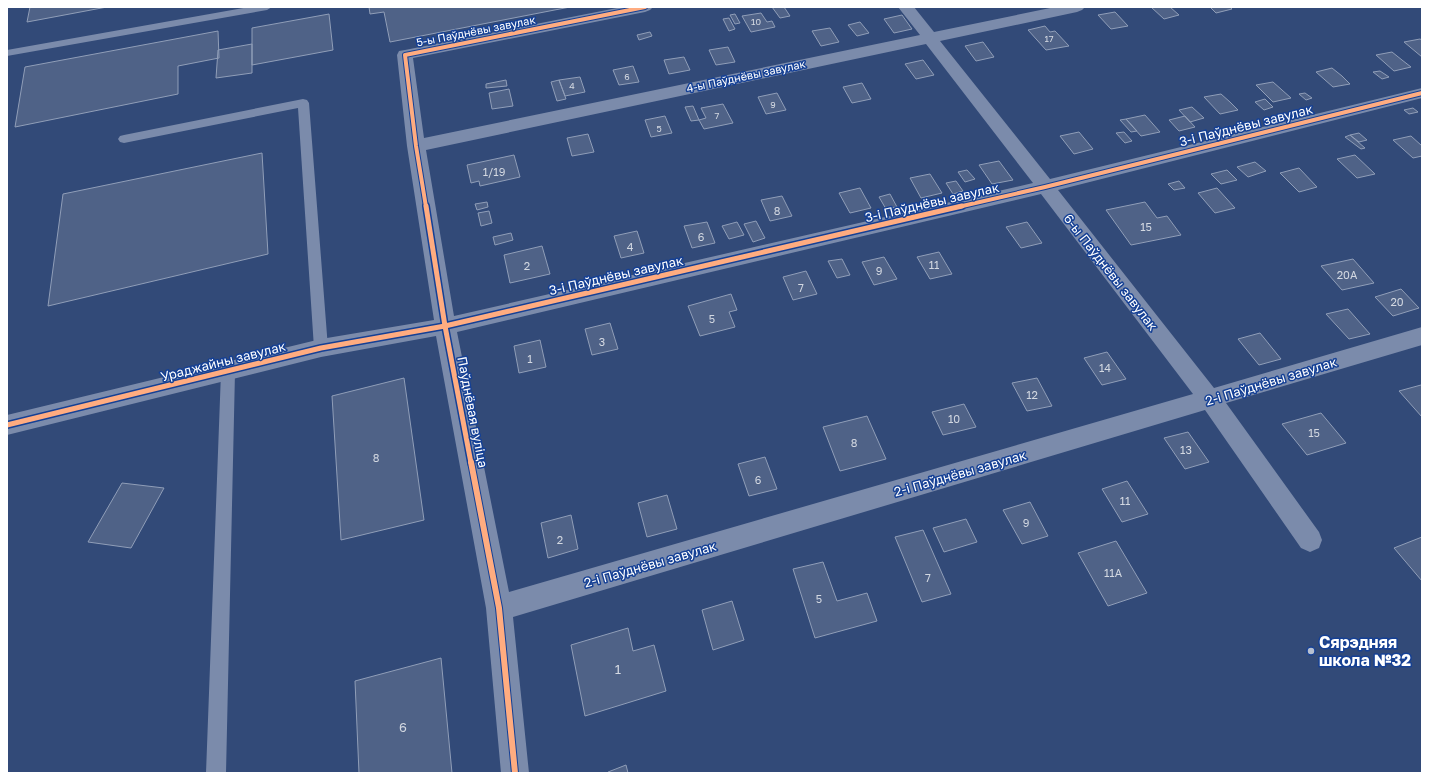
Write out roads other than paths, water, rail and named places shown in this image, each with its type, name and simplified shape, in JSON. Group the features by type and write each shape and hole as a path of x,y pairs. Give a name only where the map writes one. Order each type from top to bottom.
{"street":[{"name":"5-ы Паўднёвы завулак","path":"405,55 645,7"},
{"name":"6-ы Паўднёвы завулак","path":"906,7 928,38 1210,399 1310,540"},
{"name":"4-ы Паўднёвы завулак","path":"416,146 1077,7"},
{"name":"Паўднёвая вуліца","path":"405,55 416,146 445,326 499,608 515,773"},
{"name":"3-і Паўднёвы завулак","path":"445,326 1045,187 1422,93"},
{"name":"Ураджайны завулак","path":"7,425 321,348 445,326"},
{"name":"2-і Паўднёвы завулак","path":"499,608 1422,336"}],"lane":[{"path":"7,53 267,7"},
{"path":"124,139 303,103 321,348"},
{"path":"216,773 228,372"}],"place":[{"name":"Сярэдняя школа №32","path":"1311,651"}]}
